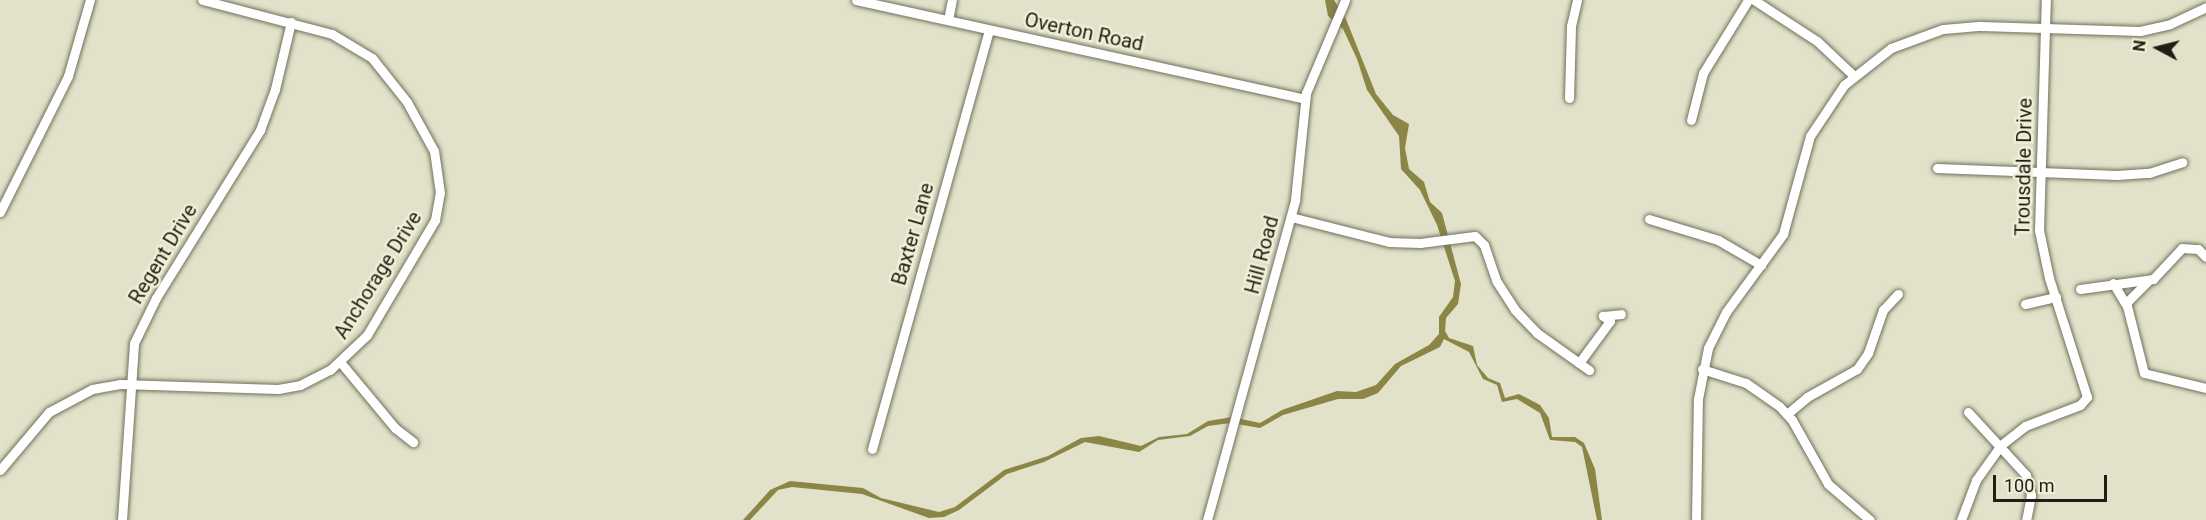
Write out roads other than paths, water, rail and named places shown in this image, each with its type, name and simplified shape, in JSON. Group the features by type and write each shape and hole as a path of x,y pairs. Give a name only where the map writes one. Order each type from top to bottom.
{"street":[{"path":"0,212 68,75 90,0"},
{"name":"Anchorage Drive","path":"0,470 55,407 92,389 128,384 278,389 312,380 341,363 367,335 429,233 440,203 438,170 424,131 398,89 372,58 342,38 291,22 202,0"},
{"name":"Overton Road","path":"856,0 1305,99"},
{"path":"948,20 952,0"},
{"path":"1569,98 1571,26 1577,0"},
{"path":"1691,120 1703,73 1748,0"},
{"path":"1754,0 1817,41 1854,76"},
{"name":"Trousdale Drive","path":"2001,445 2025,426 2086,400 2084,378 2056,297 2039,230 2046,0"},
{"name":"Hill Road","path":"1207,520 1291,217 1305,99 1344,3"},
{"path":"1696,520 1698,399 1702,369 1718,324 1786,228 1803,155 1817,121 1854,76 1891,48 1937,30 1964,26 2140,31 2170,24 2206,7"},
{"name":"Regent Drive","path":"122,520 128,384 132,349 143,321 262,123 291,22"},
{"name":"Baxter Lane","path":"872,449 989,30"},
{"path":"1937,168 2039,173 2138,174 2182,162"},
{"path":"1291,217 1389,242 1479,237 1502,291 1515,310 1537,333 1589,370"},
{"path":"1649,219 1718,240 1761,265"},
{"path":"2126,303 2180,249 2198,249 2206,257"},
{"path":"2080,289 2149,280"},
{"path":"2113,283 2126,303 2144,373 2206,388"},
{"path":"1787,414 1807,397 1857,369 1870,350 1883,310 1898,294"},
{"path":"2025,304 2056,297"},
{"path":"1579,363 1610,321 1603,316 1621,314"},
{"path":"341,363 395,428 413,442"},
{"path":"1702,369 1754,387 1787,414 1828,484 1870,520"},
{"path":"1968,412 2001,445 2029,482 2031,498 2026,520"},
{"path":"1961,520 1976,480 2001,445"}]}
